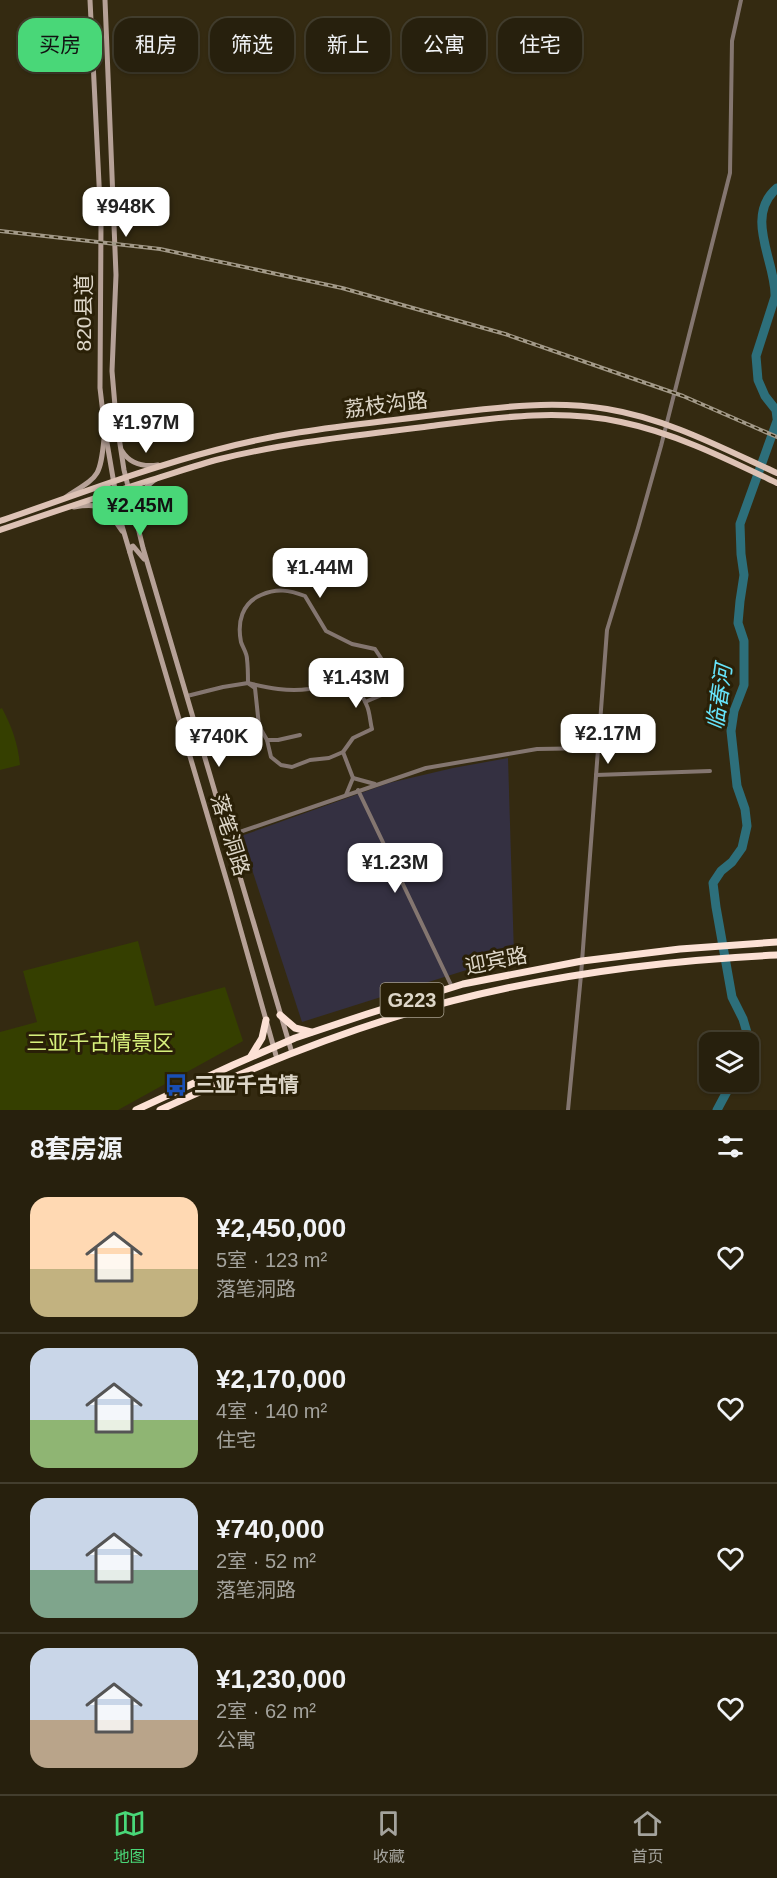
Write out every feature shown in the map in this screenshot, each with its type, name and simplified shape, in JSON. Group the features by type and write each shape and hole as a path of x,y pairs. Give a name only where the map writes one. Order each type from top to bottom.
{"highway":[{"name":"迎宾路","path":"136,1110 289,1041 452,988 582,961 704,947 777,942"},
{"name":"迎宾路","path":"160,1110 239,1073 292,1053 393,1018 476,996 625,968 777,955"},
{"path":"280,1015 295,1028 314,1032"},
{"path":"248,1058 262,1038 266,1020"}],"main road":[{"name":"820县道","path":"90,0 101,224 100,388 113,482"},
{"name":"820县道","path":"105,0 116,275 112,371 120,447 126,478"},
{"name":"荔枝沟路","path":"0,521 168,464 255,441 496,407 573,405 608,410 666,424 776,473"},
{"name":"荔枝沟路","path":"0,530 218,459 367,434 497,417 572,415 621,422 664,434 775,482"},
{"path":"61,500 95,477 100,465 105,431"},
{"path":"120,447 127,459 137,464 151,466 168,464"},
{"path":"137,526 135,512 138,499 147,486 160,477"},
{"name":"落笔洞路","path":"126,478 149,568 292,1053"},
{"name":"落笔洞路","path":"113,482 126,538 277,1059"},
{"path":"64,509 97,505 106,509 126,538"},
{"path":"130,552 130,548 135,548 149,568"}],"street":[{"path":"568,1110 581,975 607,630 664,434 730,173 732,41 741,0"},
{"path":"248,683 247,658 241,641 244,607 254,598 271,591 287,590 305,596 326,631 352,644 375,649 398,684 396,689 365,702"},
{"path":"186,696 248,683 287,690 311,689 327,682 339,681 349,685 365,702 372,729 353,738 343,752 328,758 310,760 292,767 281,765 271,757 267,740 259,726 255,688 248,683"},
{"path":"267,740 300,735"},
{"path":"228,836 426,768 555,748 598,748"},
{"path":"343,752 353,778 346,795"},
{"path":"596,775 710,771"},
{"path":"353,778 376,784"},
{"path":"358,790 452,988"}],"shaded area":[{"path":"508,758 514,955 302,1022 241,836 389,783"}],"green space":[{"path":"2,708 14,736 20,765 0,770 0,709"},
{"name":"三亚千古情景区","path":"138,941 155,1006 225,987 243,1041 118,1110 0,1110 0,1032 37,1022 23,971"}],"waterway":[{"name":"临春河","path":"777,188 767,200 762,227 775,297 756,356 758,380 765,396 776,410 777,418"},
{"name":"临春河","path":"747,1032 732,997 713,883 742,848 747,826 745,809 737,786 731,731 734,711 744,685 744,641 738,623 744,575 740,524 777,421"},
{"name":"临春河","path":"717,1110 727,1092"}],"railway":[{"path":"0,231 160,249 342,288 505,334 683,396 777,437"}],"place":[{"name":"三亚千古情","path":"176,1085"}]}
